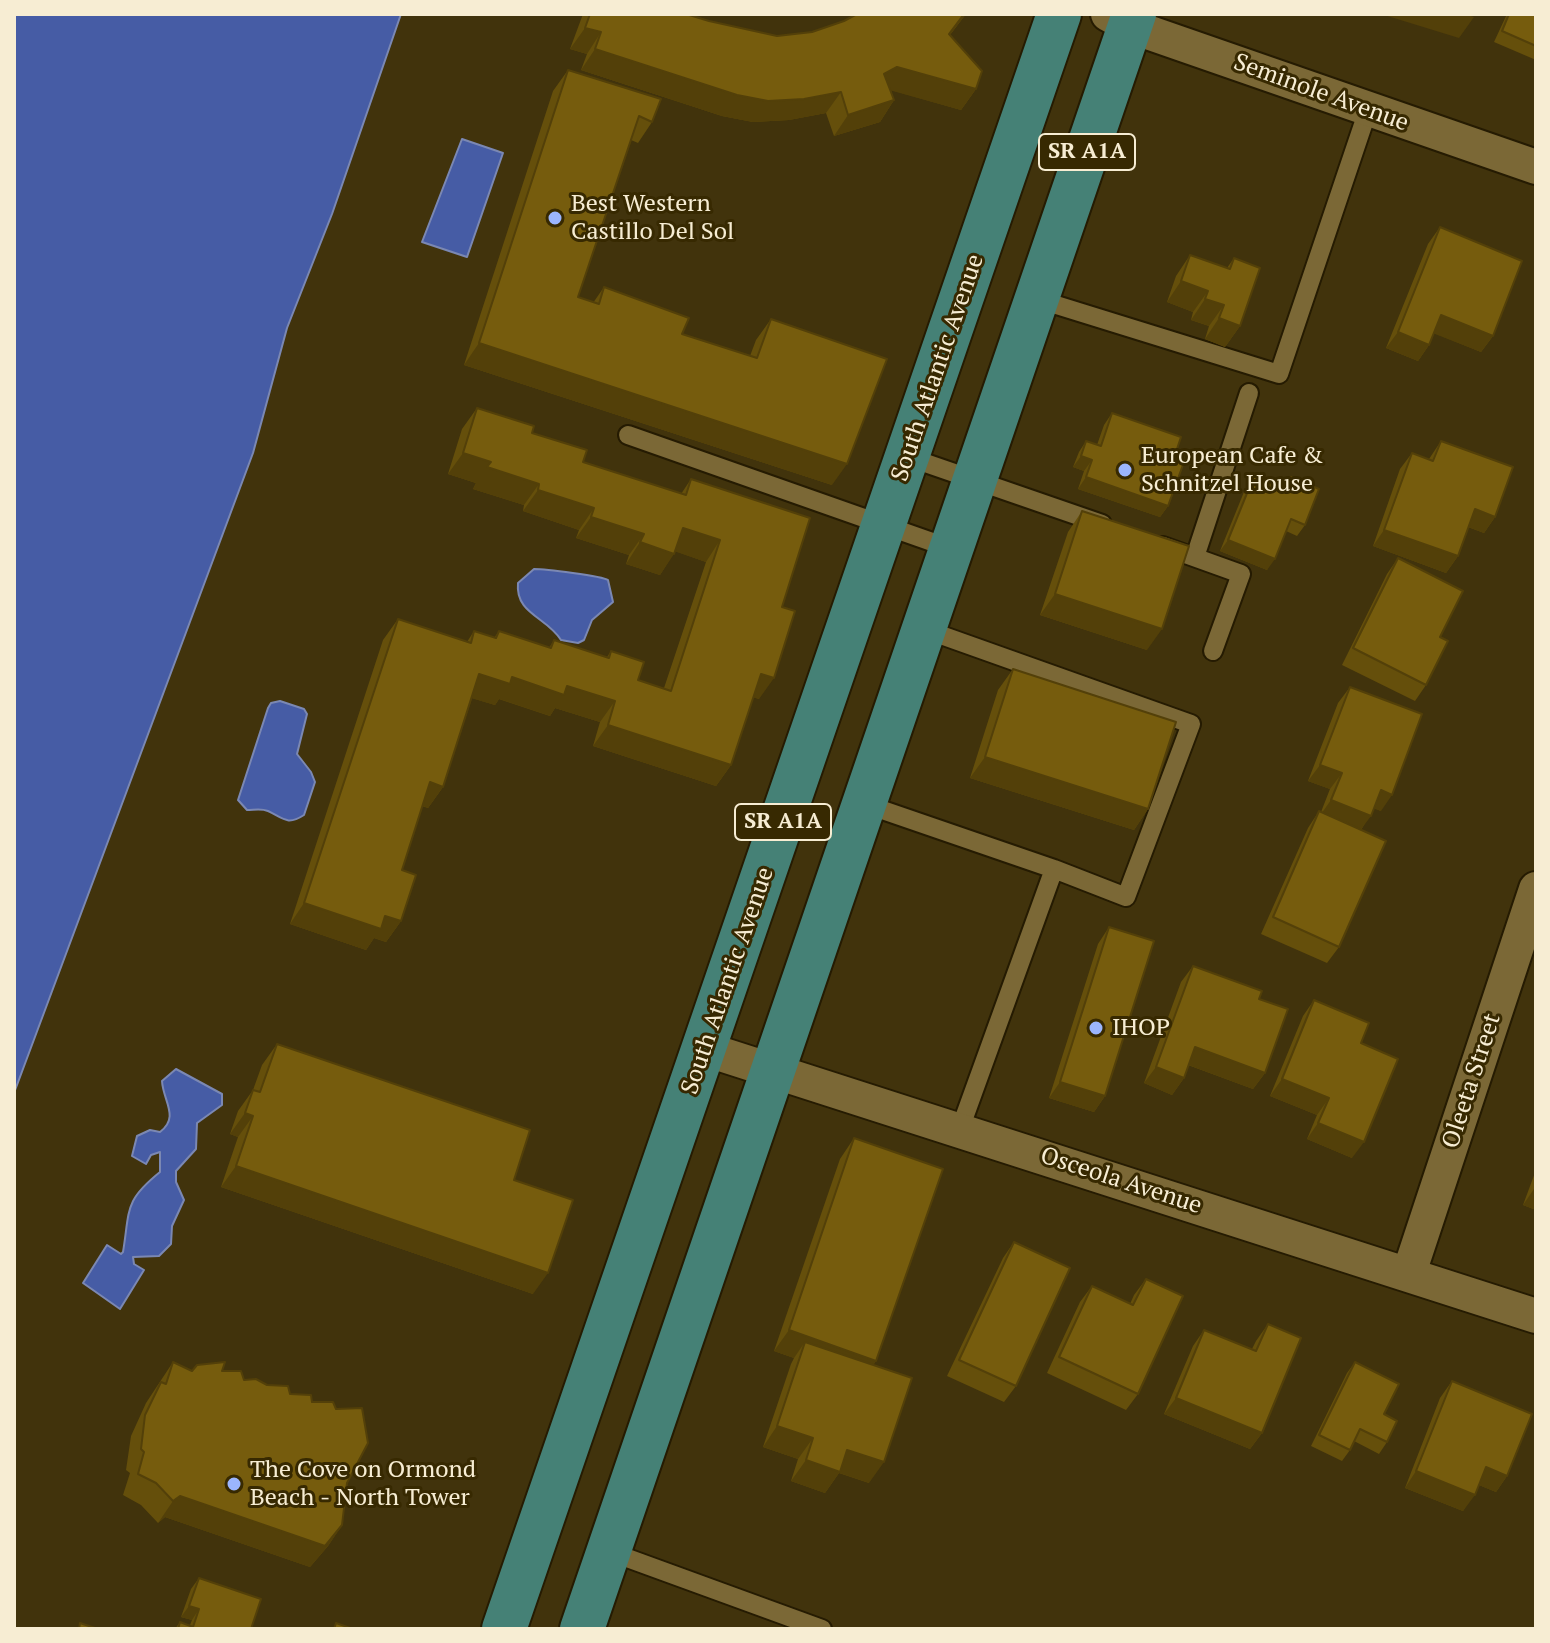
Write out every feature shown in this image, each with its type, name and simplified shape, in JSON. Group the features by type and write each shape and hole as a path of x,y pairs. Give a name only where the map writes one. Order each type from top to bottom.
{"main road":[{"name":"South Atlantic Avenue","path":"504,1629 1059,14"},
{"name":"SR A1A","path":"582,1629 862,803 1037,299 1124,18"}],"street":[{"name":"Seminole Avenue","path":"1124,18 1368,110 1536,167"},
{"name":"Oleeta Street","path":"1409,1273 1536,889"},
{"name":"Osceola Avenue","path":"705,1049 1536,1316"}],"lane":[{"path":"1037,299 1279,374 1368,110"},
{"path":"1195,557 1249,393"},
{"path":"628,435 952,549"},
{"path":"908,457 1122,531"},
{"path":"1151,542 1241,574 1213,651"},
{"path":"862,803 1126,897 1191,724 922,629"},
{"path":"960,1129 1054,869"},
{"path":"608,1551 822,1629"}],"water":[{"path":"14,14 401,14 332,214 287,328 253,453 14,1093"},
{"path":"462,139 503,153 467,257 422,242"},
{"path":"534,569 608,580 613,602 592,620 584,640 578,643 561,640 521,602 518,583"},
{"path":"280,701 304,709 307,714 297,754 315,782 304,815 289,820 265,810 247,810 238,800 268,708 271,703"},
{"path":"176,1069 222,1094 222,1105 197,1123 196,1149 176,1171 176,1182 184,1200 172,1226 171,1244 159,1256 133,1257 134,1264 144,1270 120,1309 83,1283 107,1245 121,1254 123,1252 128,1215 134,1199 160,1172 160,1152 151,1155 146,1164 132,1156 137,1136 150,1130 160,1132 169,1121 162,1081"}],"building":[{"path":"590,14 686,14 777,36 812,32 857,14 964,14 949,34 982,71 976,89 897,67 884,74 894,100 848,115 841,92 804,99 768,101 737,95 595,49 601,32 585,28"},
{"path":"1509,14 1536,14 1536,46 1502,31"},
{"name":"Best Western Castillo Del Sol","path":"568,70 661,99 652,122 639,116 578,297 599,304 604,287 689,318 682,334 757,358 771,319 887,359 847,464 479,343"},
{"path":"1440,227 1522,261 1493,336 1441,315 1429,345 1398,332"},
{"path":"1190,255 1230,269 1234,258 1260,268 1240,326 1219,318 1224,305 1205,299 1208,291 1181,281"},
{"path":"477,408 534,426 532,433 587,450 583,462 686,495 691,479 810,518 782,607 795,611 774,678 761,674 731,765 608,725 615,701 567,686 564,695 512,677 510,684 479,674 443,787 430,782 402,870 416,875 401,921 385,916 381,929 304,903 398,619 471,643 474,631 496,638 499,631 551,648 554,640 609,658 611,651 644,662 638,680 671,691 720,540 683,528 674,554 640,542 644,534 591,517 594,508 538,490 539,484 487,467 491,462 463,453"},
{"name":"European Cafe & Schnitzel House","path":"1112,413 1181,437 1174,458 1184,462 1168,506 1086,477 1092,460 1081,456 1086,441 1101,446"},
{"path":"1441,441 1513,467 1495,517 1475,509 1458,556 1384,530 1412,453 1433,461"},
{"path":"1254,476 1286,489 1291,477 1319,489 1305,525 1291,519 1275,559 1228,540"},
{"path":"1082,511 1189,546 1162,629 1055,594"},
{"path":"1398,558 1463,591 1440,637 1448,641 1426,685 1353,648"},
{"path":"1013,669 1176,722 1148,809 985,757"},
{"path":"1350,687 1422,714 1392,795 1381,790 1371,816 1331,800 1342,773 1320,765"},
{"path":"1319,811 1386,841 1339,947 1273,917"},
{"name":"IHOP","path":"1109,927 1154,941 1105,1096 1060,1082"},
{"path":"1193,966 1262,991 1259,999 1288,1009 1265,1073 1195,1047 1184,1078 1156,1067"},
{"path":"1314,1000 1369,1023 1361,1043 1398,1059 1364,1142 1318,1123 1329,1098 1282,1079"},
{"path":"277,1044 530,1130 514,1180 573,1200 548,1273 236,1166 253,1116 245,1113 253,1090 260,1092"},
{"path":"854,1138 943,1169 876,1361 789,1330"},
{"path":"1014,1242 1070,1268 1016,1386 959,1360"},
{"path":"1146,1279 1183,1296 1138,1394 1059,1357 1092,1286 1133,1305"},
{"path":"1268,1324 1301,1338 1262,1433 1176,1398 1204,1330 1256,1351"},
{"path":"805,1342 912,1378 884,1462 847,1450 840,1472 806,1460 813,1438 777,1426"},
{"name":"The Cove on Ormond Beach - North Tower","path":"173,1362 192,1371 197,1365 225,1362 222,1371 241,1371 244,1380 256,1379 267,1385 288,1386 290,1394 311,1395 312,1402 333,1402 336,1409 362,1408 368,1443 347,1483 342,1525 325,1546 180,1496 173,1501 156,1483 138,1474 144,1452 141,1449 145,1415 161,1382 166,1384"},
{"path":"1355,1362 1399,1384 1384,1414 1397,1421 1387,1442 1360,1429 1350,1450 1319,1435"},
{"path":"1452,1381 1532,1414 1507,1476 1486,1467 1475,1495 1416,1471"},
{"path":"199,1578 261,1599 251,1629 178,1629 180,1622 193,1627 199,1609 189,1606"},
{"path":"80,1623 98,1629 79,1629"},
{"path":"336,1623 353,1629 334,1629"}],"place":[{"name":"Best Western Castillo Del Sol","path":"555,218"},
{"name":"European Cafe & Schnitzel House","path":"1125,470"},
{"name":"IHOP","path":"1096,1028"},
{"name":"The Cove on Ormond Beach - North Tower","path":"234,1484"}]}
